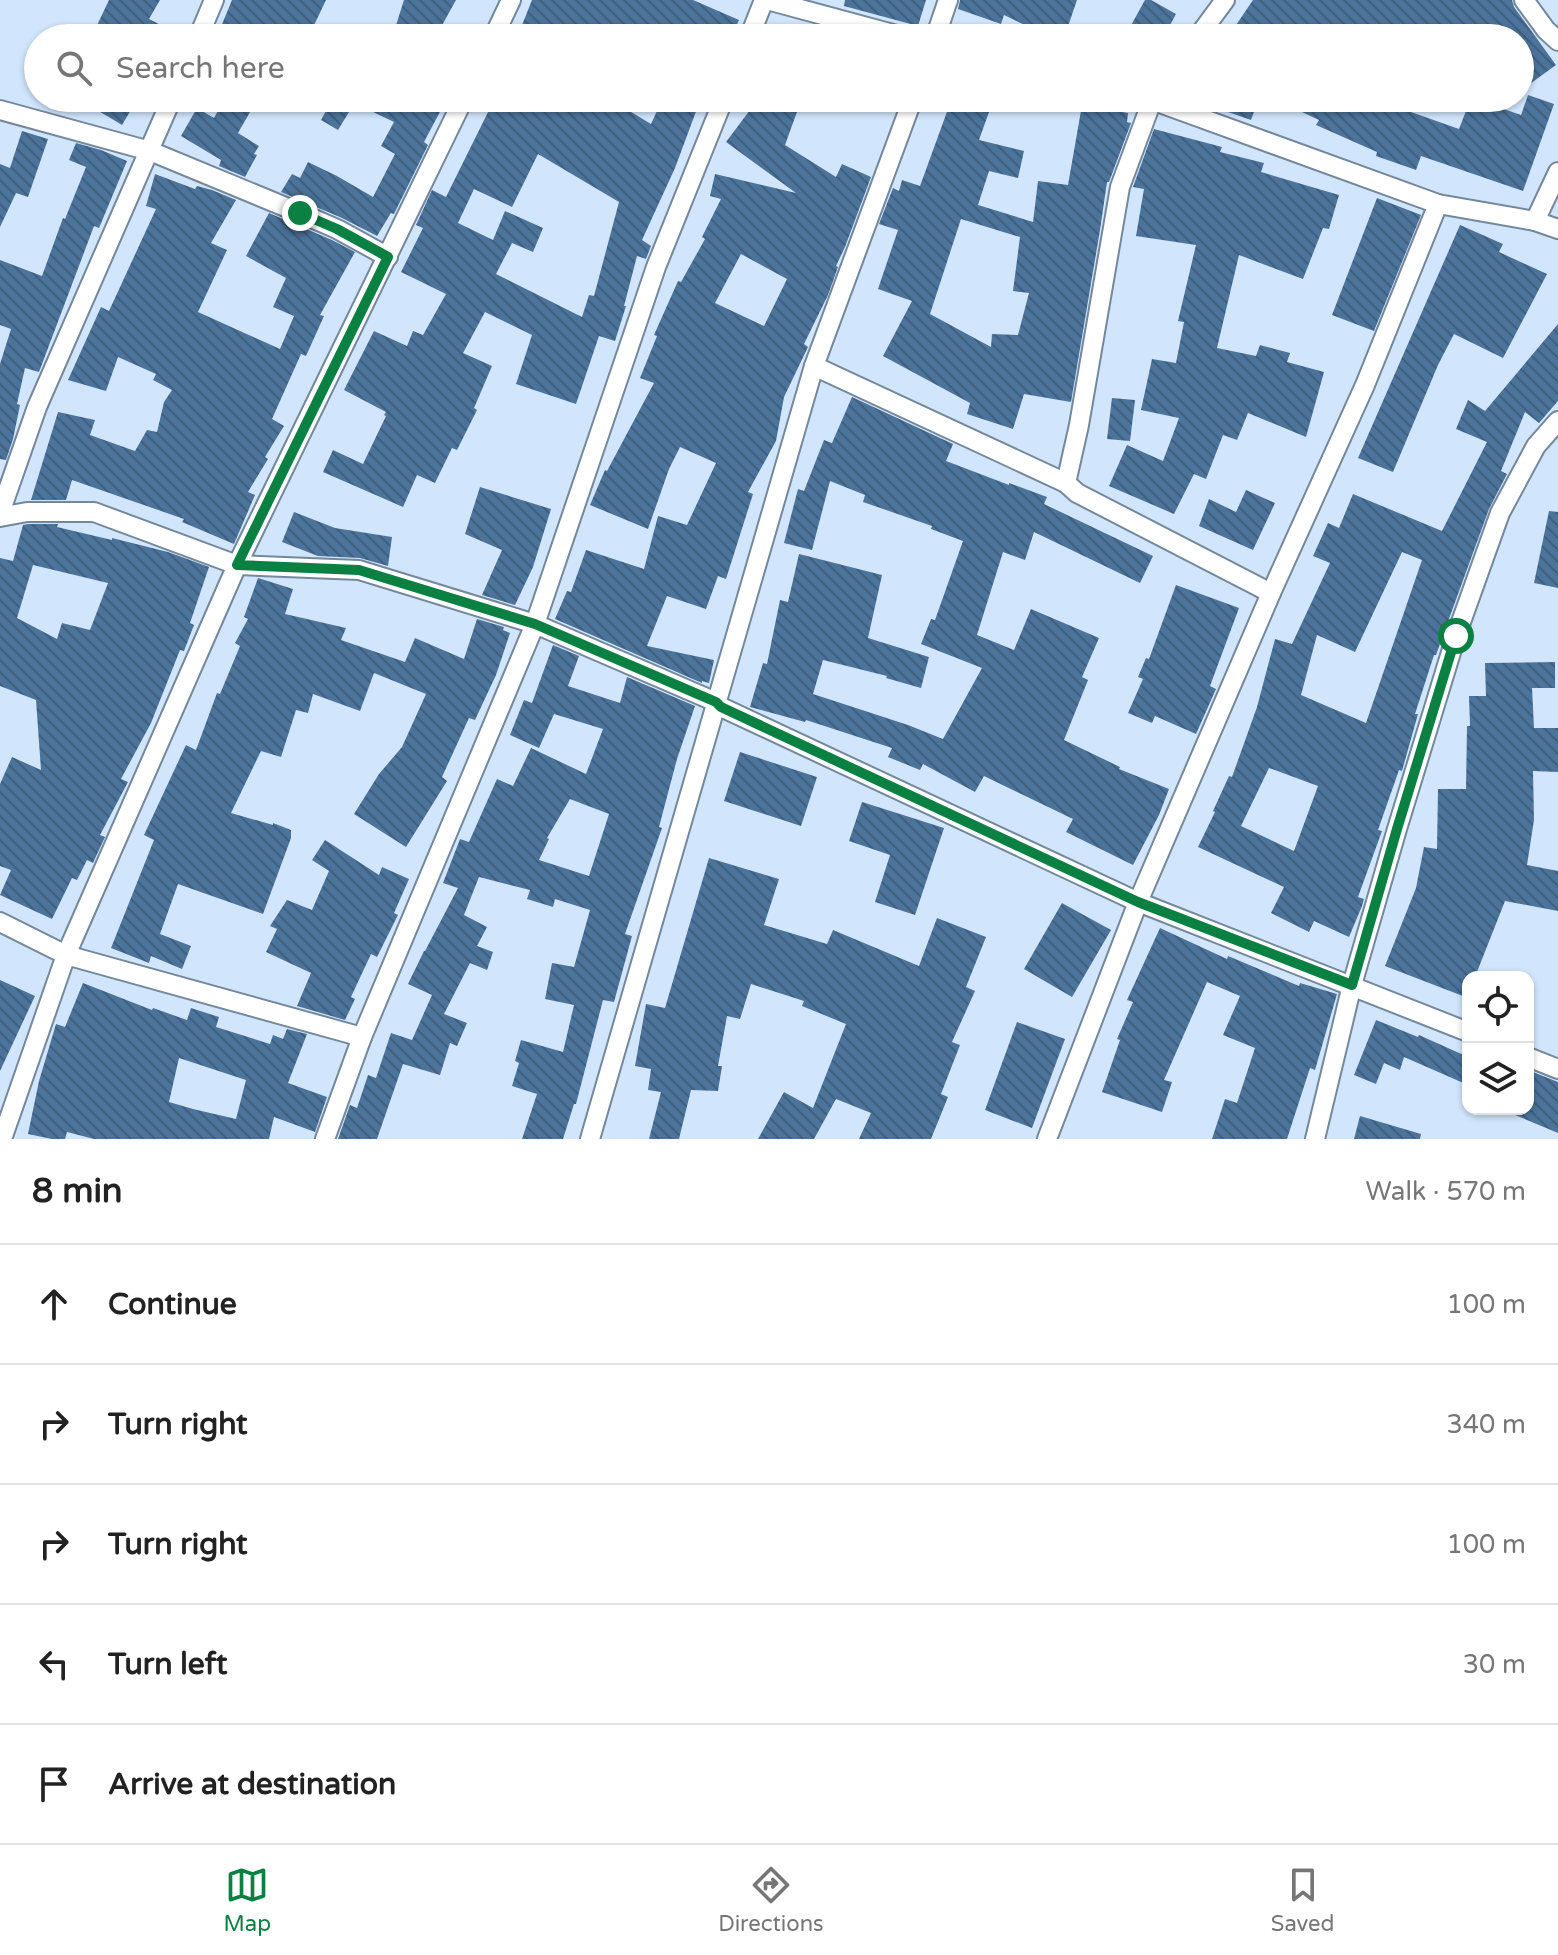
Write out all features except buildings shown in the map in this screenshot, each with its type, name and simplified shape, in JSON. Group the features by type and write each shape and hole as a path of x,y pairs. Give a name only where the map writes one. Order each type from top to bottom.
{"street":[{"path":"204,24 214,0"},
{"path":"500,24 511,0"},
{"path":"755,24 766,0 856,24"},
{"path":"940,24 948,0"},
{"path":"1207,24 1225,0"},
{"path":"1524,0 1558,41"},
{"path":"0,110 150,151 337,229 388,257"},
{"path":"166,112 37,407 0,515 94,512 237,565 359,570 535,624 716,702 1138,902 1462,1030"},
{"path":"2,1139 66,955 237,565 457,112"},
{"path":"325,1139 362,1037 535,624 656,267 718,112"},
{"path":"590,1139 814,366 908,112"},
{"path":"1066,483 1120,187 1146,112"},
{"path":"1186,112 1438,204 1535,221 1558,229"},
{"path":"1535,221 1558,172"},
{"path":"1047,1139 1138,902 1271,593 1365,385 1438,204"},
{"path":"814,366 1066,483 1077,493 1271,593"},
{"path":"1315,1139 1352,985 1456,636 1500,513 1536,446 1558,421"},
{"path":"0,922 66,955 362,1037"},
{"path":"1534,1059 1558,1069"}],"route":[{"path":"300,213 388,257 237,565 359,570 535,624 716,702 1138,902 1352,985 1456,636"}]}
